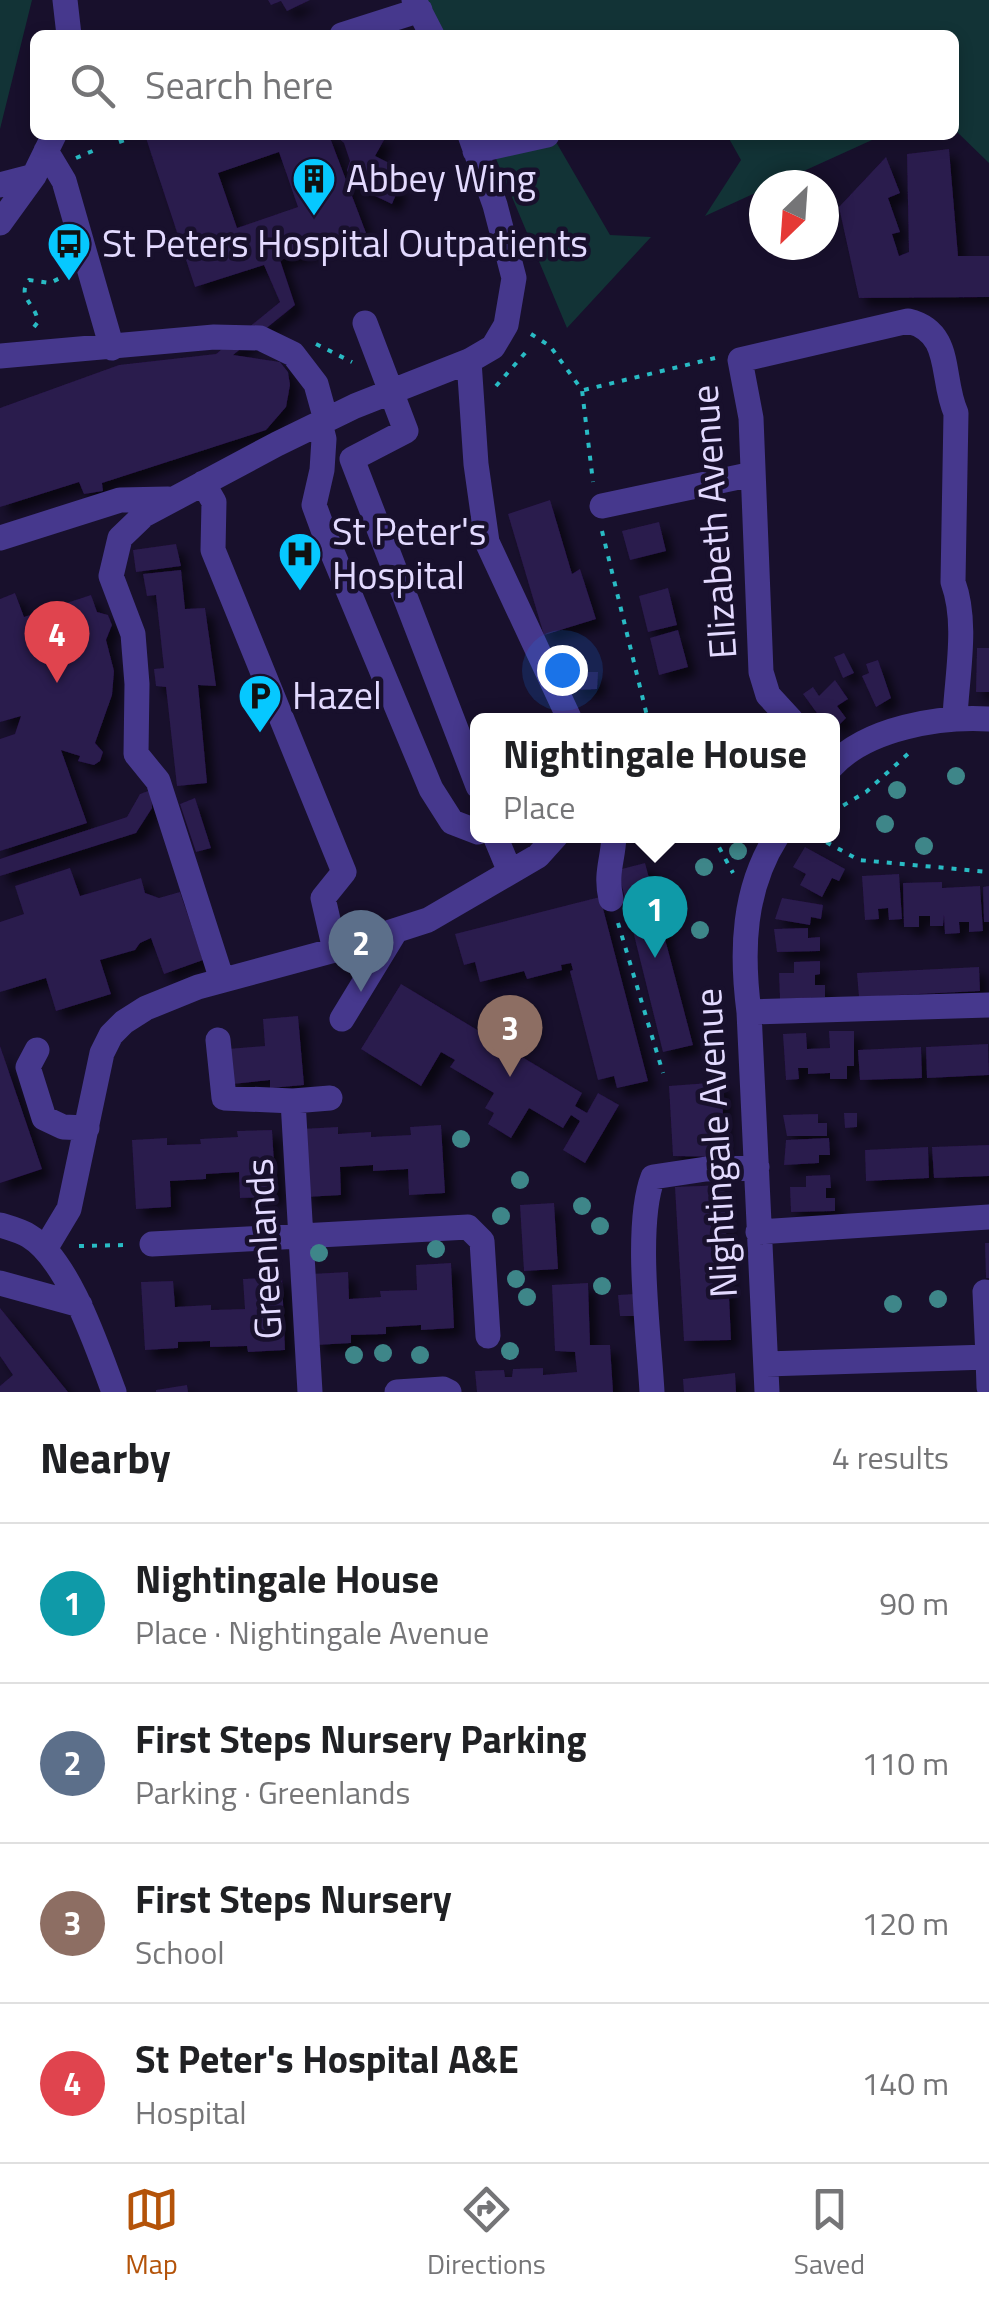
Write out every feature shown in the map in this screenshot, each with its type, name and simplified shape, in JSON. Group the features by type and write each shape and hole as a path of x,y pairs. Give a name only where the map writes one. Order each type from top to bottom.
{"street":[{"path":"65,0 68,30"},
{"path":"354,30 417,5 430,30"},
{"path":"222,980 158,782 136,754 133,634 111,576 120,538 144,515 203,483 323,422 469,361 493,347 506,325 514,278 495,205 473,143 500,140"},
{"path":"0,223 34,176 50,143"},
{"path":"50,143 112,348"},
{"path":"0,185 34,176"},
{"path":"0,202 34,176"},
{"path":"0,235 16,224 32,198 34,176"},
{"name":"Elizabeth Avenue","path":"782,713 768,695 761,672 751,418 740,360 908,320 934,333 956,414 953,582 959,598 960,646 955,717"},
{"path":"365,323 406,431 352,458 470,765"},
{"path":"0,356 214,336 260,338 293,354 316,384 323,422 322,470 314,505 325,535 430,789 452,822 470,829"},
{"path":"469,361 476,464 487,542 567,713"},
{"path":"599,508 752,474"},
{"path":"203,483 214,502 214,550 344,872 324,898 335,950"},
{"path":"0,538 120,500 173,499"},
{"path":"840,755 897,730 955,717 989,719"},
{"path":"493,843 510,872"},
{"path":"45,1249 68,1209 102,1052 124,1022 146,1008 222,980 428,920 538,856 550,843"},
{"path":"611,899 606,875 613,859 614,843"},
{"name":"Nightingale Avenue","path":"768,1392 744,974 754,881 774,843"},
{"path":"342,1019 396,932"},
{"path":"749,1012 989,1005"},
{"path":"218,1040 224,1098 330,1098"},
{"path":"37,1050 28,1067 44,1118 63,1126 87,1128"},
{"name":"Greenlands","path":"293,1101 310,1392"},
{"path":"652,1392 644,1234 647,1192 653,1177 758,1166"},
{"path":"758,1232 989,1218"},
{"path":"0,1225 30,1236 45,1249 80,1304 114,1392"},
{"path":"152,1244 468,1227 482,1241 488,1336"},
{"path":"0,1283 80,1304"},
{"path":"985,1292 989,1386"},
{"path":"766,1364 988,1357"},
{"path":"397,1392 448,1392"}],"path":[{"path":"119,142 125,140"},
{"path":"24,330 38,322 37,314 23,295 24,287 29,280 50,283 67,275 62,261"},
{"path":"506,325 539,337 550,346 582,390 599,508 646,713"},
{"path":"306,337 359,365"},
{"path":"484,394 498,385 526,352"},
{"path":"582,390 652,375 708,357 740,360"},
{"path":"840,807 866,792 910,752"},
{"path":"717,843 749,904"},
{"path":"828,843 859,860 989,872"},
{"path":"611,899 663,1074"},
{"path":"79,1246 152,1244"}],"green space":[{"path":"0,0 32,0 0,129"},
{"path":"423,0 989,0 989,163 959,134 959,30 437,30"},
{"path":"488,140 555,140 610,235 651,237 567,328"},
{"path":"730,140 872,140 806,170 749,170 749,196 705,216 741,160"}],"building":[{"path":"268,0 310,0 287,11 281,1 271,5"},
{"path":"147,140 331,140 366,233 280,260 295,305 233,355 280,362 288,372 286,407 266,430 102,483 103,491 84,494 79,482 0,507 0,408 119,365 216,354 280,302 264,265 195,287","holes":["279,152 298,207 237,228 218,173"]},
{"name":"Abbey Wing","path":"341,140 384,140 375,156 391,164 384,180 399,187 392,204 354,186 347,170 350,161"},
{"path":"949,149 958,256 989,256 989,297 859,298 839,207 886,157 900,193 888,198 900,232 892,234 899,256 909,252 907,154"},
{"path":"550,500 572,574 580,569 596,619 544,635 508,514"},
{"path":"659,522 666,551 630,560 622,531"},
{"path":"176,544 181,566 136,572 133,550"},
{"path":"181,570 185,609 205,608 216,686 198,685 207,783 177,786 166,687 156,686 154,669 164,668 156,595 147,596 143,574"},
{"path":"668,588 677,625 648,632 639,596"},
{"path":"15,593 24,617 91,595 97,612 108,615 112,625 106,640 114,671 112,695 95,743 103,752 100,761 94,765 78,761 80,756 61,750 87,823 0,851 0,739 15,734 21,716 0,722 0,599"},
{"path":"678,630 688,667 659,675 650,638"},
{"path":"977,648 989,648 989,692 976,692"},
{"path":"844,653 854,673 843,678 834,657"},
{"path":"878,660 891,698 876,707 862,676 869,673 866,664"},
{"path":"572,672 598,672 597,689 573,690"},
{"path":"835,680 848,699 837,706 846,718 840,724 840,713 817,713 803,694 813,687 819,696"},
{"path":"151,790 152,808 136,833 0,876 0,859 127,817 140,794"},
{"path":"195,798 211,848 196,852 180,804"},
{"path":"805,847 845,869 839,881 832,878 822,897 800,885 806,874 793,867"},
{"path":"645,863 693,1045 663,1052 618,870"},
{"path":"70,868 80,896 141,878 145,893 159,898 180,892 203,960 164,974 151,938 135,950 100,960 111,994 56,1011 46,978 0,992 0,922 24,914 15,886"},
{"path":"899,874 902,919 889,920 888,908 878,909 879,919 865,920 862,876"},
{"path":"942,882 942,888 980,886 983,931 969,932 969,922 959,922 960,933 945,934 944,915 943,926 930,926 930,916 919,916 919,927 904,927 903,883"},
{"path":"989,886 989,922 984,922 983,887"},
{"path":"600,897 648,1081 617,1088 614,1076 598,1080 571,963 561,965 562,970 527,979 524,971 480,982 475,962 464,965 455,934"},
{"path":"782,898 823,905 821,919 811,917 810,925 775,919"},
{"path":"808,928 808,938 820,937 820,951 777,952 774,929"},
{"path":"820,961 815,985 825,985 825,997 780,999 779,973 794,973 794,962"},
{"path":"979,967 980,991 859,997 857,973"},
{"path":"401,984 582,1093 575,1106 587,1113 598,1093 619,1105 585,1163 563,1150 580,1121 571,1115 563,1128 529,1108 511,1138 488,1124 494,1113 485,1108 494,1093 450,1067 455,1060 441,1052 421,1086 361,1049"},
{"path":"298,1016 304,1085 270,1088 270,1080 232,1084 228,1049 265,1046 263,1019"},
{"path":"829,1031 854,1031 854,1066 847,1066 847,1079 830,1079 830,1073 808,1074 808,1068 798,1068 799,1079 786,1080 783,1034 806,1033 807,1049 830,1048"},
{"path":"988,1044 989,1075 927,1078 926,1047"},
{"path":"0,1046 42,1169 0,1183"},
{"path":"921,1047 922,1078 860,1080 858,1050"},
{"path":"722,1082 724,1157 673,1156 669,1086"},
{"path":"844,1113 857,1113 857,1127 845,1128"},
{"path":"818,1114 818,1123 827,1123 827,1136 787,1136 783,1115"},
{"path":"441,1125 445,1193 409,1195 408,1169 373,1171 373,1165 340,1167 341,1195 305,1197 301,1129 338,1127 338,1134 371,1132 371,1137 411,1135 410,1127"},
{"path":"272,1130 276,1197 240,1198 239,1172 206,1174 206,1179 170,1181 171,1207 136,1209 132,1140 167,1138 167,1145 201,1144 200,1139 238,1137 237,1131"},
{"path":"829,1138 830,1155 819,1155 819,1163 784,1165 786,1140"},
{"path":"989,1145 989,1176 934,1178 932,1147"},
{"path":"928,1147 929,1178 866,1181 865,1150"},
{"path":"830,1175 831,1188 826,1188 826,1198 835,1198 835,1211 791,1212 790,1187 806,1187 806,1176"},
{"path":"724,1185 731,1340 684,1341 675,1187"},
{"path":"554,1203 558,1269 524,1271 520,1205"},
{"path":"985,1243 989,1243 989,1278 986,1278"},
{"path":"451,1263 454,1328 386,1327 386,1334 351,1335 351,1343 315,1345 311,1274 348,1272 349,1299 381,1297 380,1291 417,1290 416,1265"},
{"path":"282,1277 285,1350 248,1352 247,1346 210,1347 210,1341 178,1342 178,1348 145,1350 141,1282 173,1281 175,1307 211,1305 211,1310 245,1309 243,1279"},
{"path":"588,1283 590,1345 610,1345 613,1392 477,1392 475,1371 504,1370 505,1377 512,1377 513,1369 543,1368 543,1375 577,1372 575,1352 555,1351 552,1285"},
{"path":"636,1294 637,1316 620,1316 618,1295"},
{"path":"0,1308 68,1392 0,1392 0,1386 13,1375 0,1356"},
{"path":"735,1373 736,1392 684,1392 683,1379"},
{"path":"187,1385 188,1392 156,1392 156,1390"}],"place":[{"name":"Abbey Wing","path":"314,217"},
{"name":"St Peters Hospital Outpatients","path":"69,282"},
{"name":"St Peter's Hospital","path":"300,592"},
{"name":"St Peter's Hospital A&E","path":"57,683"},
{"name":"Hazel","path":"260,734"},
{"name":"Nightingale House","path":"655,958"},
{"name":"First Steps Nursery Parking","path":"361,992"},
{"name":"First Steps Nursery","path":"510,1077"}]}
